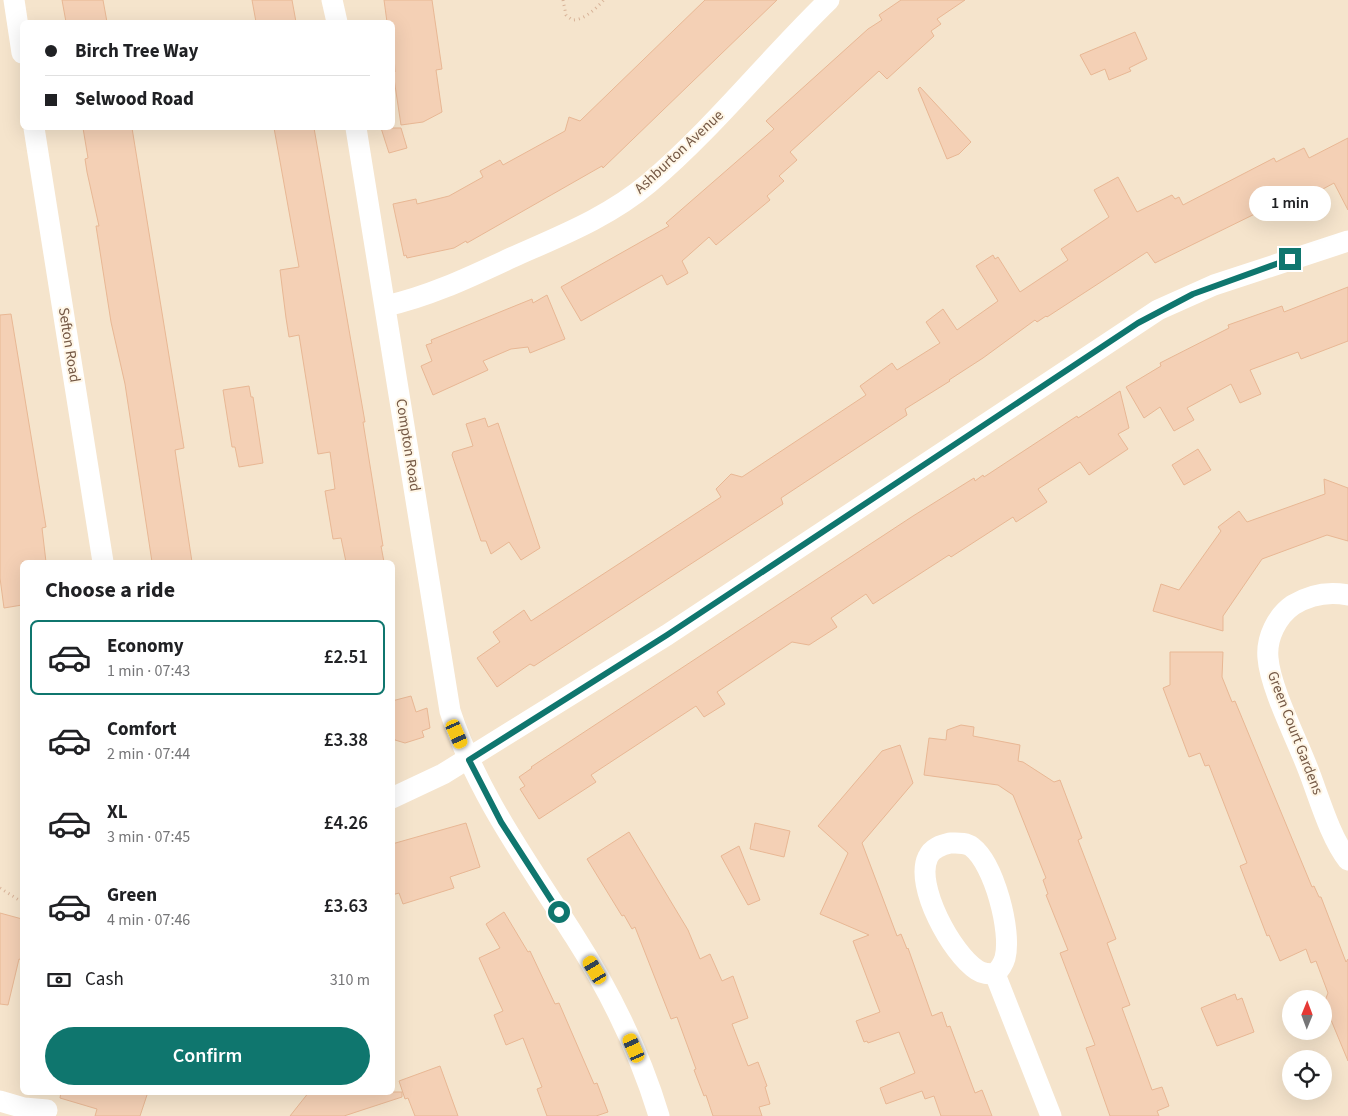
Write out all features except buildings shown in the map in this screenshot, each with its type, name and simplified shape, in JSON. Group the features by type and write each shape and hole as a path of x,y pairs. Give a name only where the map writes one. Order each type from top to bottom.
{"street":[{"path":"14,0 20,40"},
{"path":"332,0 336,20"},
{"name":"Ashburton Avenue","path":"386,306 411,300 438,290 552,241 592,221 630,198 680,155 824,2"},
{"name":"Sefton Road","path":"34,130 103,560"},
{"name":"Compton Road","path":"356,130 386,306 444,685 450,711 469,760 501,822 576,938 606,990 643,1070 659,1116"},
{"path":"395,797 428,783 469,760 667,635 1153,313 1214,285 1348,241"},
{"name":"Green Court Gardens","path":"1348,595 1330,593 1307,596 1289,608 1272,632 1268,644 1268,658 1291,725 1334,833 1348,860"},
{"path":"959,842 973,848 980,856 991,878 1002,909 1006,930 1005,959 995,974 985,974 966,961 947,935 932,902 926,884 925,869 928,856 941,845 959,842"},
{"path":"995,974 1051,1116"},
{"path":"0,1102 24,1108 47,1106"}],"path":[{"path":"564,0 566,15 572,20 576,20 594,10 604,0"},
{"path":"0,888 20,901"}],"shaded area":[{"path":"0,0 1348,0 1348,1116 0,1116"}],"route":[{"path":"559,912 501,822 469,760 667,635 1138,323 1170,304 1214,285 1290,259"}]}
